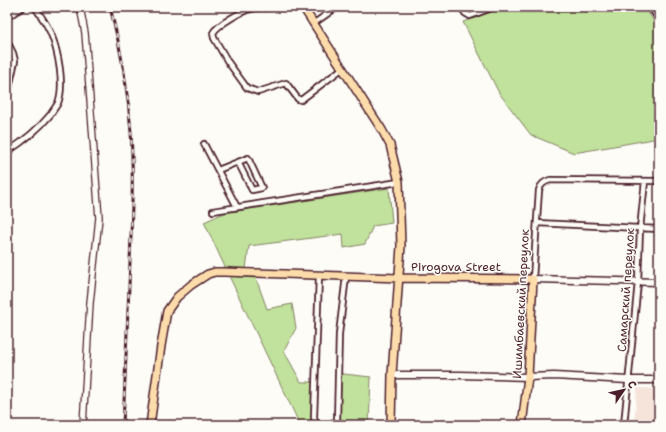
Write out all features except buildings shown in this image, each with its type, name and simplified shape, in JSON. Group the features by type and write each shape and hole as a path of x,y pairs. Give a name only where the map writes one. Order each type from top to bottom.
{"main road":[{"path":"303,7 382,130 390,145 399,182 401,246 392,375 391,425"},
{"name":"Pirogova Street","path":"150,425 167,311 181,293 208,274 215,272 399,278 533,278 659,282"},
{"name":"Ишимбаевский переулок","path":"522,425 528,377 533,278"},
{"path":"392,375 528,377 567,376 628,380 659,380"}],"street":[{"path":"7,17 24,7"},
{"path":"7,152 25,141 42,125 57,105 60,97 61,83 58,61 51,33 35,7"},
{"path":"80,7 85,33 99,218 90,303 83,425"},
{"path":"270,7 252,8 244,11 217,27 213,33 214,38 228,62 247,88 258,92 286,83 298,99 301,100 343,68"},
{"path":"314,24 337,7"},
{"path":"461,7 464,12 470,16 494,7"},
{"path":"650,7 659,19"},
{"path":"7,42 13,53 15,61 7,97"},
{"path":"204,144 237,208"},
{"path":"218,170 238,162 248,158 262,188 252,190 238,162"},
{"name":"Ишимбаевский переулок","path":"533,278 539,190 542,184 550,180 645,181"},
{"path":"645,181 659,181"},
{"name":"Самарский переулок","path":"624,425 638,282 640,229 645,181"},
{"path":"213,211 399,182"},
{"path":"536,223 659,229"},
{"path":"319,276 314,417 315,422 320,425 333,425 337,422 339,334 346,276"}],"shaded area":[{"path":"637,388 659,389 659,425 634,425"}],"green space":[{"path":"504,7 644,7 659,28 659,138 574,153 531,135 499,93 463,22"},
{"path":"389,188 392,223 373,226 365,244 344,248 343,234 249,246 246,269 225,267 204,222 224,213"},
{"path":"229,276 256,278 267,309 292,304 296,328 284,351 301,382 314,382 313,425 300,425"},
{"path":"335,373 371,377 369,424 335,425 337,422"}],"railway":[{"path":"110,7 118,38 126,85 132,151 131,228 123,425"}]}
